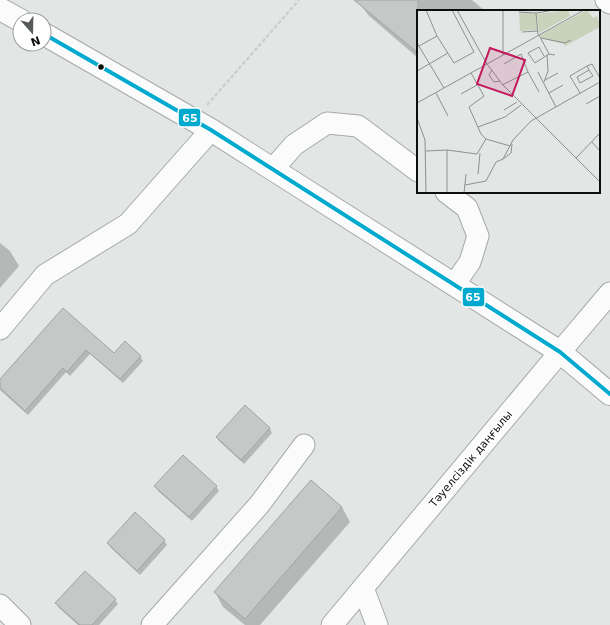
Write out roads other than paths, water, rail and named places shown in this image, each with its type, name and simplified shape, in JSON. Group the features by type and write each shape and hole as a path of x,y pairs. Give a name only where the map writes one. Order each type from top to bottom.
{"main road":[{"path":"0,9 12,16"},
{"path":"52,39 203,125 273,169 560,352 610,394"}],"street":[{"path":"606,0 610,3"},
{"path":"273,169 294,145 327,123 358,126 417,170"},
{"path":"0,329 44,275 128,224 203,125"},
{"path":"447,193 466,208 478,236 470,262 454,285"},
{"name":"Тәуелсіздік даңғылы","path":"332,625 610,293"},
{"path":"152,625 259,505 304,445"},
{"path":"363,588 377,625"},
{"path":"0,605 20,625"}]}
